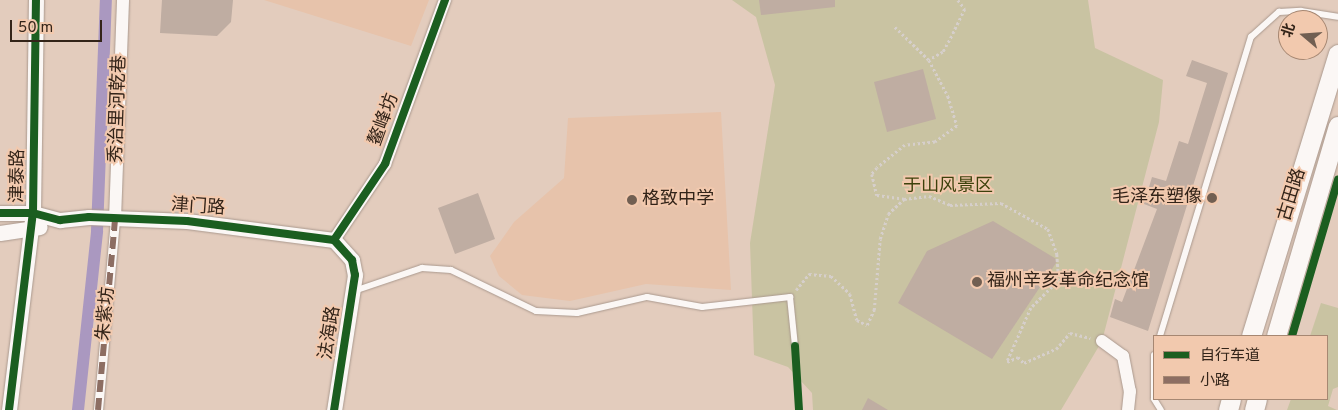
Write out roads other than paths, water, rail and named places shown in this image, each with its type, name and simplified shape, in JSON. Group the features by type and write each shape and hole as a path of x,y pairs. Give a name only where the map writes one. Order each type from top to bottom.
{"main road":[{"name":"古田路","path":"1251,335 1338,54"},
{"name":"古田路","path":"1276,335 1338,126"}],"street":[{"name":"津泰路","path":"9,410 32,230 36,0"},
{"name":"秀治里河乾巷","path":"115,219 123,0"},
{"name":"鳌峰坊","path":"334,240 385,164 445,0"},
{"name":"津门路","path":"0,213 33,212 60,220 89,217 187,221 334,240"},
{"name":"朱紫坊","path":"98,410 115,219"},
{"path":"0,233 32,230 60,220"},
{"name":"法海路","path":"334,240 352,260 353,291 334,410"},
{"path":"1102,341 1123,356 1130,392 1128,410"}],"lane":[{"path":"1160,335 1251,37 1279,12 1293,10 1338,17"},
{"path":"353,291 422,268 451,270 536,312 577,313 647,297 702,307 790,297 795,346"}],"waterway":[{"path":"78,410 97,231 106,0"}],"place":[{"name":"毛泽东塑像","path":"1212,198"},
{"name":"格致中学","path":"632,200"},
{"name":"福州辛亥革命纪念馆","path":"977,282"}],"park label":[{"name":"于山风景区","path":"948,187"}]}
